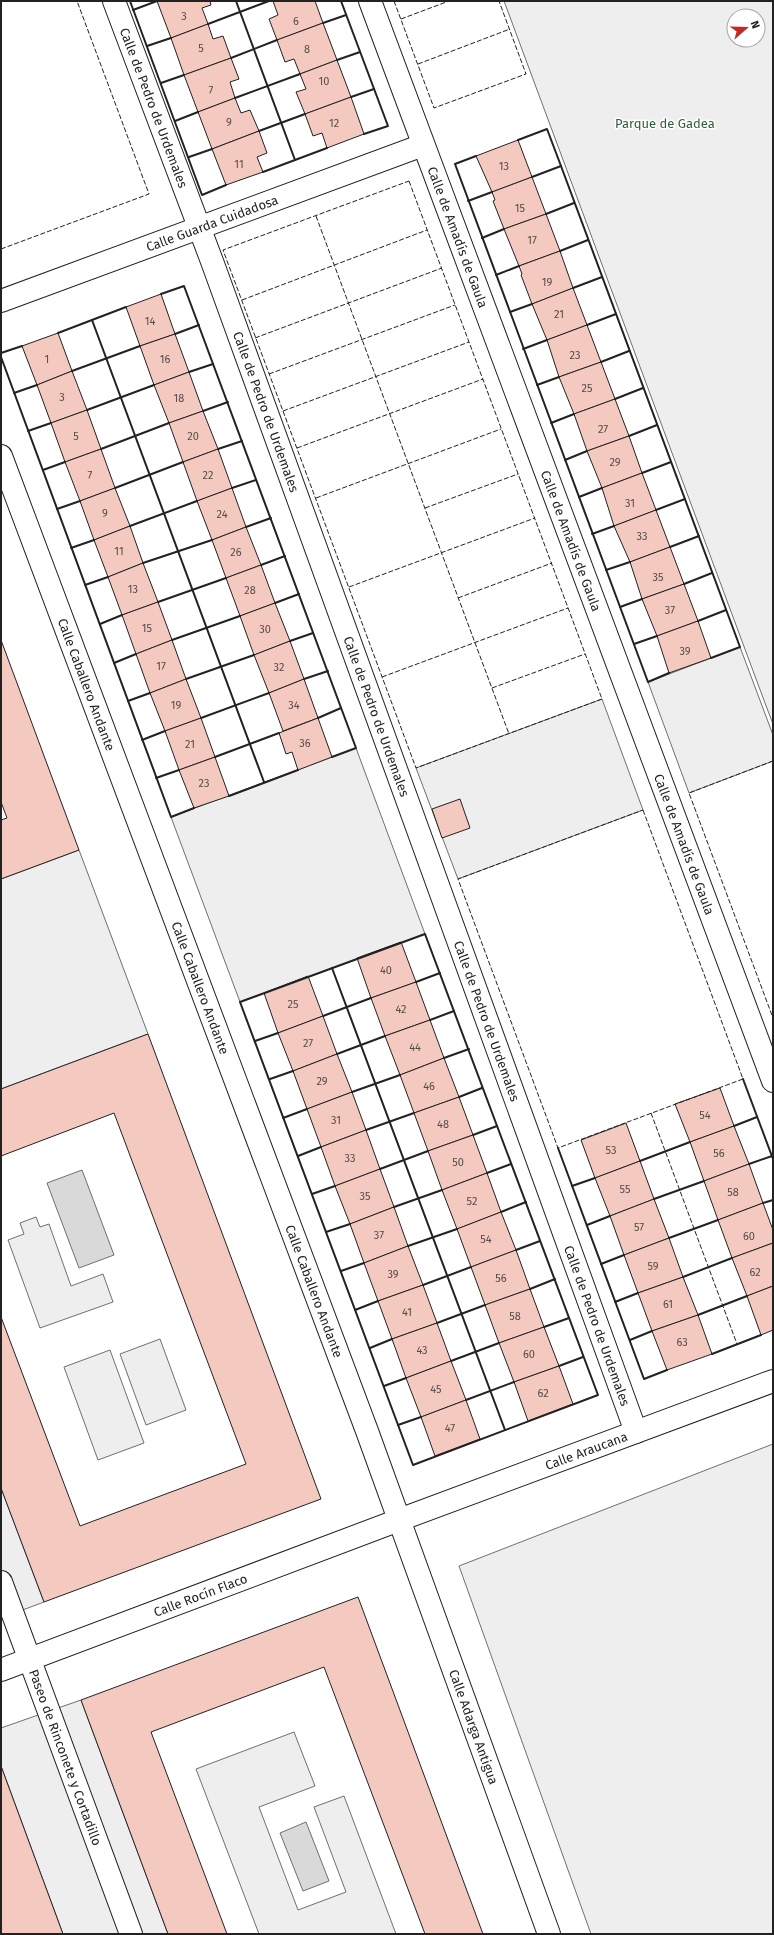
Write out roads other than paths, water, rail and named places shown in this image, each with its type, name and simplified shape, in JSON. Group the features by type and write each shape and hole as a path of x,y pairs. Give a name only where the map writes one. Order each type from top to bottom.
{"street":[{"name":"Calle de Pedro de Urdemales","path":"114,1 636,1432"},
{"name":"Calle de Amadís de Gaula","path":"370,1 773,1081"},
{"name":"Calle Guarda Cuidadosa","path":"1,301 423,145"},
{"name":"Calle Caballero Andante","path":"1,456 364,1423 399,1520"},
{"name":"Calle Araucana","path":"399,1520 773,1381"},
{"name":"Calle Rocín Flaco","path":"1,1670 399,1520"},
{"name":"Calle Adarga Antigua","path":"399,1520 549,1934"},
{"name":"Paseo de Rinconete y Cortadillo","path":"1,1582 132,1934"}],"park label":[{"name":"Parque de Gadea","path":"665,123"}]}
